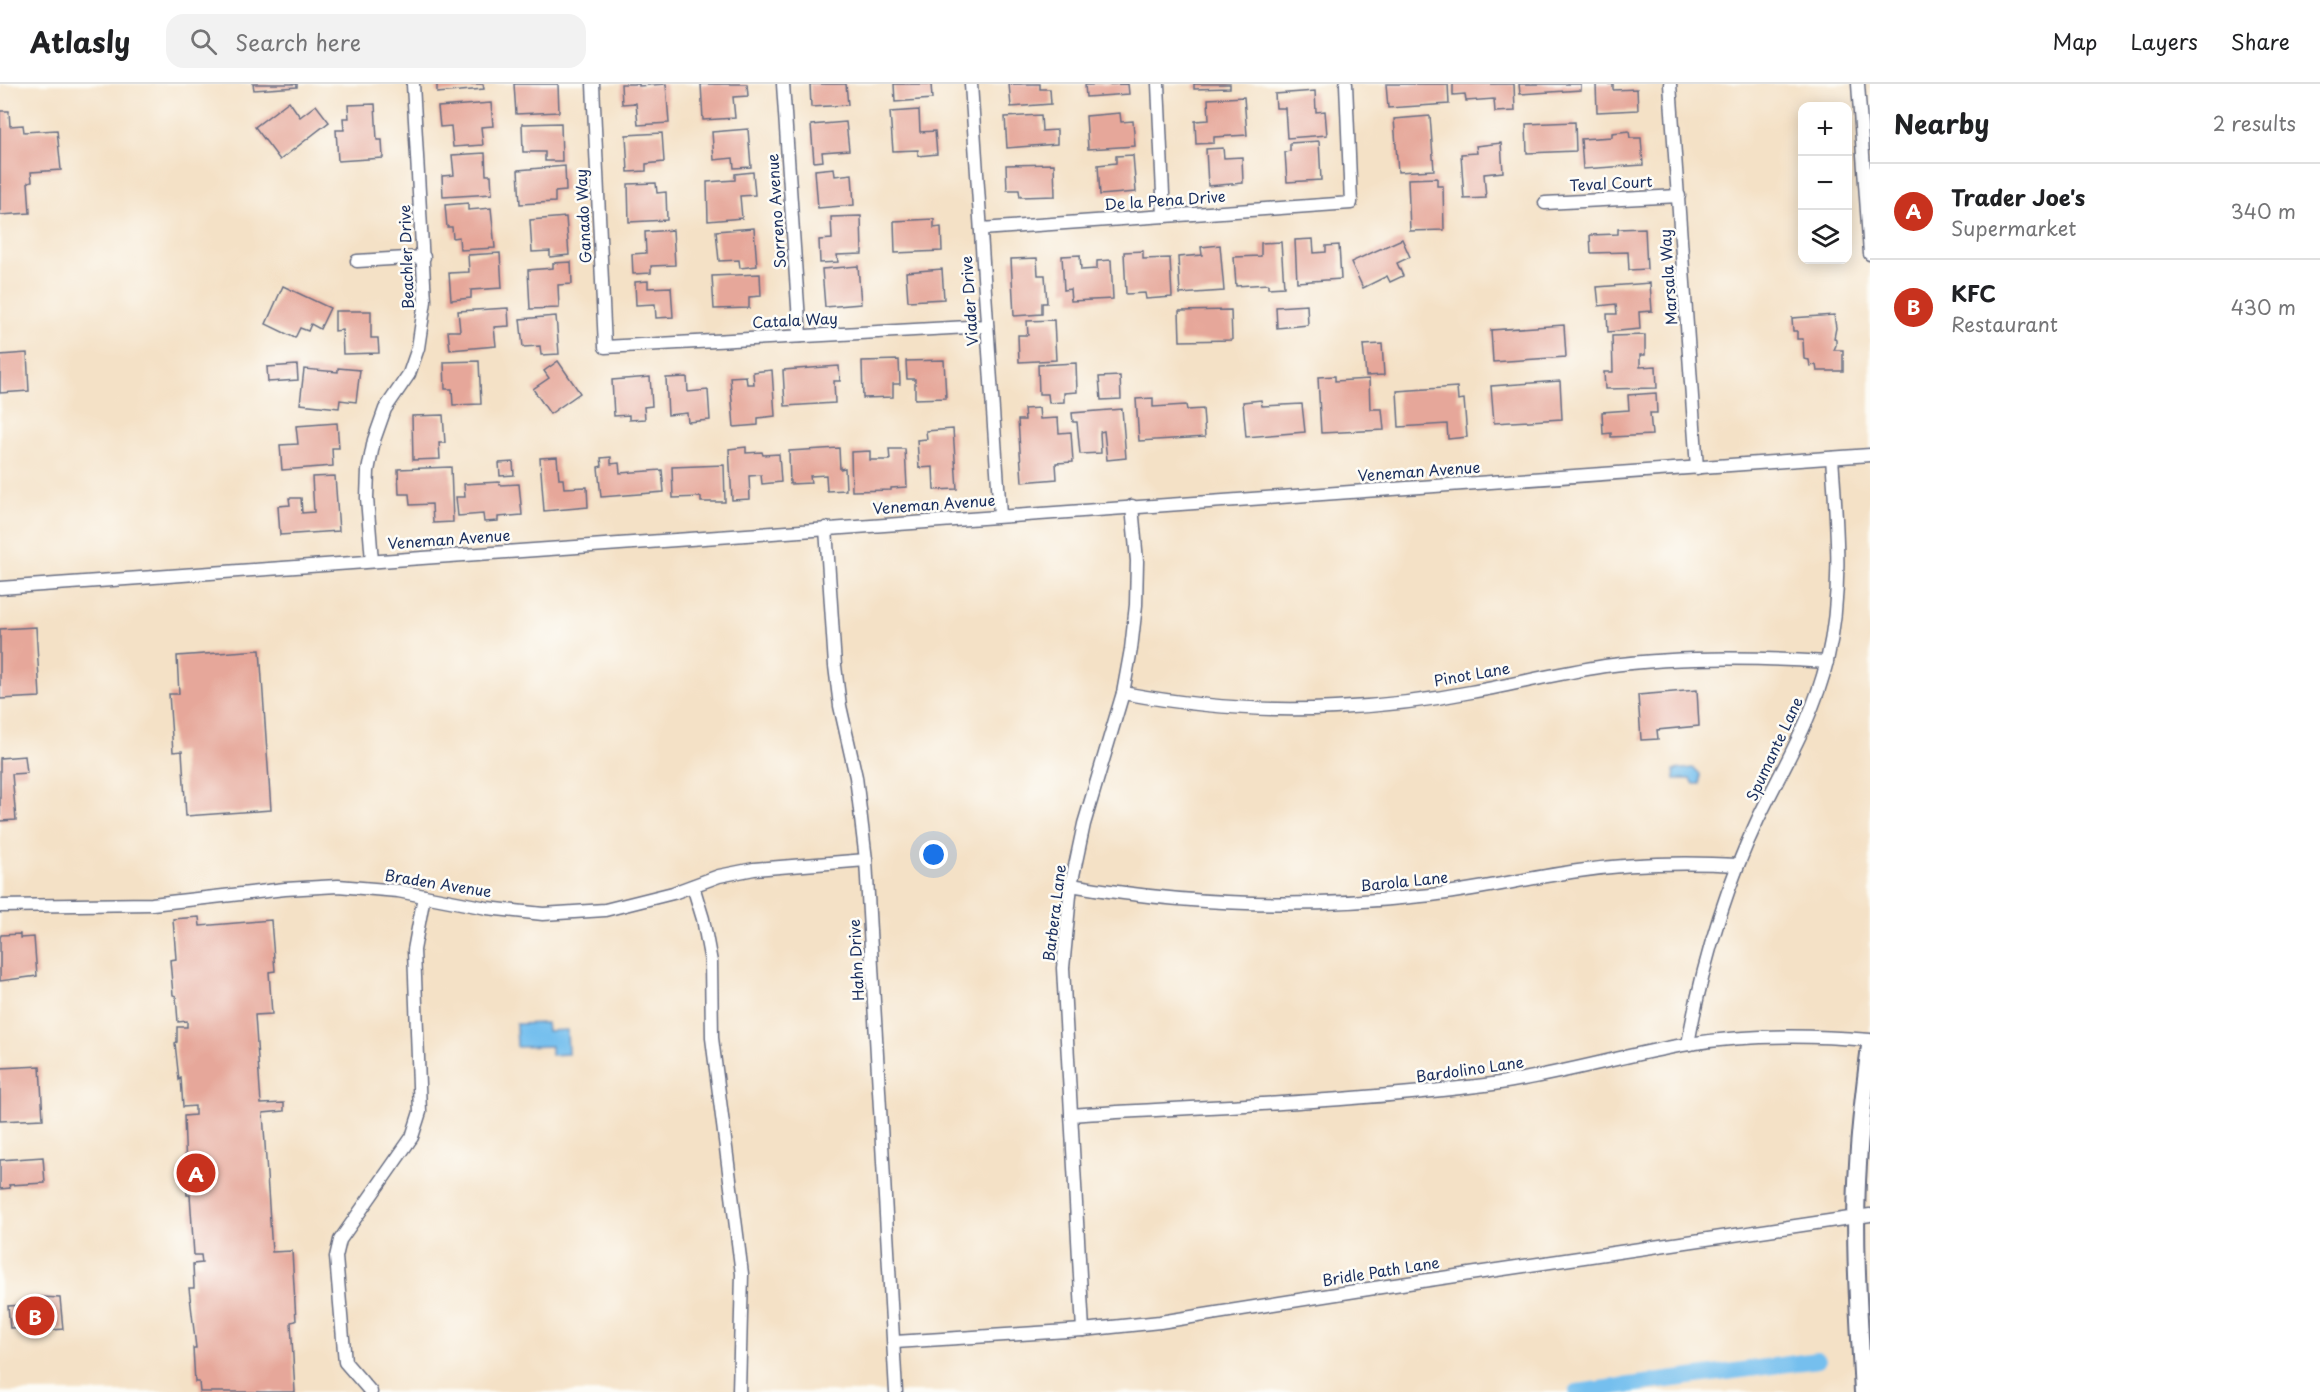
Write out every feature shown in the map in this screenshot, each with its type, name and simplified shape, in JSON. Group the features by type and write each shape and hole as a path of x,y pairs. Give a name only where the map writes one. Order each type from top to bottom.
{"street":[{"name":"Beachler Drive","path":"372,561 367,498 368,471 374,440 385,409 409,374 418,348 425,301 413,84"},
{"name":"Ganado Way","path":"593,84 605,347"},
{"name":"Sorreno Avenue","path":"783,84 800,336"},
{"name":"Viader Drive","path":"971,84 1000,516"},
{"path":"1158,84 1164,216"},
{"name":"De la Pena Drive","path":"981,229 1351,203 1346,84"},
{"name":"Marsala Way","path":"1670,84 1697,468"},
{"path":"1862,88 1870,254"},
{"name":"Teval Court","path":"1545,203 1679,196"},
{"path":"357,261 424,257"},
{"name":"Catala Way","path":"605,347 987,326"},
{"name":"Veneman Avenue","path":"0,588 1870,455"},
{"name":"Spumante Lane","path":"1688,1044 1697,994 1711,941 1738,865 1758,818 1805,728 1827,663 1838,593 1839,554 1832,458"},
{"name":"Barbera Lane","path":"1083,1330 1062,968 1071,885 1083,824 1123,693 1131,649 1136,605 1137,561 1132,506"},
{"name":"Hahn Drive","path":"826,528 835,666 840,706 855,777 866,860 897,1392"},
{"name":"Pinot Lane","path":"1123,693 1207,706 1264,710 1336,708 1427,699 1604,666 1652,661 1763,658 1827,663"},
{"name":"Braden Avenue","path":"0,906 152,904 285,889 338,886 388,890 487,908 543,914 605,910 693,886 719,876 754,869 866,860"},
{"name":"Barola Lane","path":"1071,885 1161,898 1220,902 1280,904 1348,902 1421,896 1636,864 1687,862 1738,865"},
{"path":"693,886 703,919 711,962 712,1038 742,1274 739,1392"},
{"path":"371,1392 345,1362 336,1257 340,1240 412,1137 420,1112 414,950 424,896"},
{"name":"Bardolino Lane","path":"1071,1114 1424,1093 1560,1072 1688,1044 1768,1036 1818,1036 1870,1040"},
{"path":"1863,1392 1862,1108 1870,1046"},
{"name":"Bridle Path Lane","path":"895,1342 1083,1330 1160,1322 1392,1285 1863,1216"}],"water":[{"path":"1693,768 1700,775 1700,784 1694,784 1691,779 1675,779 1674,770"},
{"path":"546,1023 547,1031 567,1030 568,1054 551,1055 551,1046 517,1047 516,1024"}],"building":[{"path":"253,84 297,84 297,87 254,90"},
{"path":"437,84 483,84 484,89 437,93"},
{"path":"514,84 558,84 559,112 516,114"},
{"path":"621,84 639,84 639,86 666,84 669,123 638,125 636,103 622,104"},
{"path":"701,84 747,84 748,96 733,97 735,118 703,120"},
{"path":"810,84 846,84 848,105 811,107"},
{"path":"894,84 931,84 932,99 895,102"},
{"path":"1009,84 1040,84 1040,89 1050,89 1051,104 1011,107"},
{"path":"1128,84 1129,94 1086,97 1085,85"},
{"path":"1194,84 1230,84 1230,88 1194,89"},
{"path":"1386,84 1448,84 1449,104 1388,108"},
{"path":"1453,84 1514,84 1515,111 1495,112 1494,99 1466,101 1465,94 1453,95"},
{"path":"1519,84 1581,84 1581,90 1520,94"},
{"path":"1596,84 1613,84 1613,90 1637,89 1638,110 1597,112"},
{"path":"1315,91 1316,112 1325,111 1327,135 1287,138 1285,108 1276,108 1275,94"},
{"path":"1244,97 1247,135 1214,137 1214,143 1196,144 1195,121 1209,120 1208,99"},
{"path":"289,101 300,117 316,105 329,122 280,160 255,127"},
{"path":"491,103 493,126 481,127 483,145 453,147 451,126 440,127 438,107"},
{"path":"375,104 377,140 382,140 383,158 338,161 336,130 344,130 343,118 349,118 348,105"},
{"path":"919,110 920,132 935,131 937,154 918,156 918,150 893,151 890,112"},
{"path":"0,111 9,111 10,126 23,125 24,132 57,130 61,170 31,172 32,181 28,182 30,213 0,215"},
{"path":"1120,113 1121,122 1133,121 1135,146 1088,149 1086,116"},
{"path":"1041,115 1042,131 1057,130 1057,144 1007,148 1005,117"},
{"path":"1430,116 1434,170 1398,172 1394,119"},
{"path":"846,122 849,150 822,152 823,161 814,162 811,125"},
{"path":"1575,122 1576,151 1527,153 1526,124"},
{"path":"561,123 562,161 545,161 545,152 523,152 522,124"},
{"path":"748,129 751,167 734,168 733,158 714,160 712,132"},
{"path":"1629,131 1630,138 1641,138 1643,165 1583,169 1581,139 1612,137 1612,133"},
{"path":"662,133 664,162 646,164 646,171 628,172 626,135"},
{"path":"1319,141 1321,180 1287,182 1285,152 1290,151 1290,143"},
{"path":"1501,143 1503,172 1484,174 1486,198 1464,199 1461,154 1477,153 1476,146"},
{"path":"1223,148 1224,158 1242,157 1243,183 1208,186 1206,149"},
{"path":"485,153 486,175 491,175 492,194 443,197 442,176 454,175 452,155"},
{"path":"1133,155 1136,192 1100,195 1098,165 1116,163 1116,156"},
{"path":"1054,164 1055,196 1020,197 1019,190 1007,190 1006,165"},
{"path":"565,166 566,191 555,192 555,202 520,204 518,170"},
{"path":"834,168 835,176 852,174 854,205 818,208 815,170"},
{"path":"753,172 755,195 740,196 742,218 708,221 707,182 735,180 735,174"},
{"path":"1437,178 1437,186 1443,186 1444,230 1410,231 1408,179"},
{"path":"656,183 657,193 666,192 667,220 629,222 628,184"},
{"path":"468,203 468,210 491,208 495,248 460,250 459,237 453,238 452,227 447,227 445,205"},
{"path":"861,216 862,254 837,255 838,262 820,263 819,240 832,239 831,217"},
{"path":"566,217 569,255 550,257 550,251 532,252 530,220"},
{"path":"934,219 934,228 941,227 942,251 895,253 894,221"},
{"path":"754,228 757,266 740,268 739,260 719,261 716,231"},
{"path":"1645,228 1647,269 1629,270 1628,252 1591,253 1590,235 1618,234 1618,229"},
{"path":"673,230 675,265 651,266 651,273 633,274 632,254 646,253 645,232"},
{"path":"1313,239 1314,253 1326,252 1326,246 1339,245 1341,279 1297,282 1295,240"},
{"path":"1402,239 1410,257 1397,263 1403,276 1390,282 1387,276 1363,288 1351,262"},
{"path":"1281,242 1284,287 1268,288 1268,284 1236,286 1234,257 1261,256 1261,243"},
{"path":"1220,245 1224,291 1180,294 1178,257 1202,255 1201,247"},
{"path":"1143,251 1143,259 1170,258 1172,297 1146,299 1145,293 1126,294 1124,252"},
{"path":"500,253 502,288 471,290 471,298 451,300 449,273 469,272 468,255"},
{"path":"1080,255 1081,270 1097,269 1097,261 1111,260 1113,299 1071,301 1070,289 1064,290 1062,256"},
{"path":"1037,258 1038,275 1045,275 1047,303 1042,303 1042,314 1014,316 1011,259"},
{"path":"571,262 572,284 558,285 559,308 530,309 528,270 553,268 553,263"},
{"path":"858,266 861,304 825,307 822,269"},
{"path":"942,269 944,299 908,301 906,272"},
{"path":"760,274 761,296 749,297 749,308 714,309 712,276"},
{"path":"648,281 648,288 671,287 673,317 656,318 655,304 636,305 635,282"},
{"path":"1650,283 1652,311 1639,312 1640,329 1608,332 1607,314 1617,314 1616,304 1599,306 1597,287"},
{"path":"283,286 330,308 320,329 311,324 308,331 300,328 295,338 266,324"},
{"path":"1307,305 1308,325 1277,328 1276,307"},
{"path":"508,308 509,326 494,327 496,346 450,350 448,331 460,331 458,311"},
{"path":"1231,310 1232,340 1180,341 1179,311"},
{"path":"335,311 371,311 371,338 378,338 379,353 343,354 342,330 335,331"},
{"path":"1834,315 1836,345 1834,350 1843,350 1843,371 1817,371 1816,365 1810,366 1809,360 1804,359 1803,339 1797,339 1797,331 1793,331 1792,318"},
{"path":"556,316 559,354 541,355 540,346 523,347 520,319"},
{"path":"1054,320 1056,360 1019,362 1018,335 1028,335 1027,321"},
{"path":"1564,325 1566,357 1493,362 1491,330"},
{"path":"1645,335 1645,355 1640,355 1640,367 1656,366 1657,388 1605,389 1604,372 1613,372 1612,336"},
{"path":"1382,344 1384,375 1366,376 1363,345"},
{"path":"27,353 29,391 0,393 0,355"},
{"path":"899,360 900,384 893,384 893,397 863,398 862,361"},
{"path":"944,360 946,398 915,399 915,379 907,379 906,361"},
{"path":"479,361 481,404 453,405 452,389 445,389 444,362"},
{"path":"558,361 580,393 550,414 533,389 549,378 544,371"},
{"path":"1076,363 1077,392 1064,393 1064,402 1049,403 1048,394 1039,394 1038,365"},
{"path":"297,365 298,380 268,382 267,367"},
{"path":"839,366 840,381 834,381 835,403 785,406 783,370"},
{"path":"338,368 360,370 356,402 340,400 339,408 300,404 304,369 338,372"},
{"path":"772,370 775,416 758,418 758,425 734,427 730,377 746,376 747,384 754,384 753,372"},
{"path":"1120,376 1121,399 1101,400 1099,377"},
{"path":"1335,376 1335,381 1369,379 1370,409 1382,409 1384,430 1321,433 1318,377"},
{"path":"650,377 652,406 644,407 645,419 629,420 629,415 614,416 612,380"},
{"path":"687,377 688,392 708,390 710,420 688,422 687,413 668,415 666,378"},
{"path":"1560,381 1562,419 1494,423 1491,386"},
{"path":"1457,387 1458,400 1464,399 1467,437 1448,439 1447,424 1399,427 1397,391"},
{"path":"1656,393 1657,413 1650,413 1652,435 1611,437 1611,433 1603,434 1602,412 1629,410 1628,395"},
{"path":"1153,398 1153,407 1186,405 1187,410 1203,409 1205,437 1139,441 1136,399"},
{"path":"1261,400 1262,406 1302,404 1305,432 1246,437 1243,402"},
{"path":"1039,408 1040,419 1058,418 1059,433 1071,432 1073,462 1056,463 1057,479 1022,482 1018,420 1025,420 1024,409"},
{"path":"1122,409 1126,458 1107,460 1104,431 1100,432 1101,453 1080,454 1077,422 1073,422 1072,413"},
{"path":"443,415 445,443 439,443 440,459 413,460 412,416"},
{"path":"337,423 339,448 332,448 333,466 282,470 280,445 298,444 296,426"},
{"path":"953,429 957,489 934,490 933,467 919,468 917,440 927,439 926,431"},
{"path":"746,447 746,453 779,454 781,482 762,484 761,475 749,476 750,499 732,500 729,449"},
{"path":"839,448 840,469 845,468 846,490 827,491 826,475 810,476 811,483 790,484 789,451"},
{"path":"889,449 905,449 907,487 891,488 891,490 852,491 851,452 870,451 870,460 890,460"},
{"path":"557,457 559,479 563,479 564,488 587,487 588,507 544,511 540,458"},
{"path":"611,457 611,464 619,463 620,473 662,470 664,492 601,497 598,467 602,466 601,458"},
{"path":"513,462 514,475 500,476 499,463"},
{"path":"724,465 725,502 701,502 701,497 673,498 672,467"},
{"path":"451,467 453,522 433,523 432,504 410,505 409,494 399,494 398,469"},
{"path":"335,476 339,531 280,535 278,506 290,505 289,498 301,498 302,513 314,512 312,477"},
{"path":"499,482 500,485 519,484 522,515 498,517 498,521 484,522 483,514 458,516 456,497 465,497 464,484"},
{"path":"36,627 40,697 0,699 0,629"},
{"path":"260,650 271,810 186,816 182,751 173,752 169,694 179,694 177,656"},
{"path":"1697,690 1699,726 1657,730 1658,739 1641,740 1638,695"},
{"path":"25,756 27,773 12,774 16,820 0,821 0,758"},
{"path":"199,917 200,926 271,920 275,971 269,972 272,1014 255,1015 261,1104 284,1103 284,1111 263,1113 272,1252 292,1251 296,1321 291,1322 295,1392 200,1392 199,1382 195,1382 193,1348 196,1348 189,1288 194,1288 193,1264 202,1263 201,1255 194,1255 190,1195 187,1195 184,1116 195,1115 195,1106 183,1107 175,1043 177,1042 177,1027 187,1027 187,1021 178,1022 170,960 176,959 173,919"},
{"path":"20,934 20,938 34,937 37,976 0,981 1,935"},
{"path":"40,1066 43,1119 0,1121 0,1068"},
{"path":"43,1157 45,1183 9,1185 10,1188 0,1189 0,1160"},
{"path":"60,1298 63,1329 31,1332 31,1327 10,1328 8,1306 25,1305 25,1299"}],"waterway":[{"path":"1577,1392 1818,1360"}],"place":[{"name":"Trader Joe's","path":"196,1173"},
{"name":"KFC","path":"35,1316"}]}
